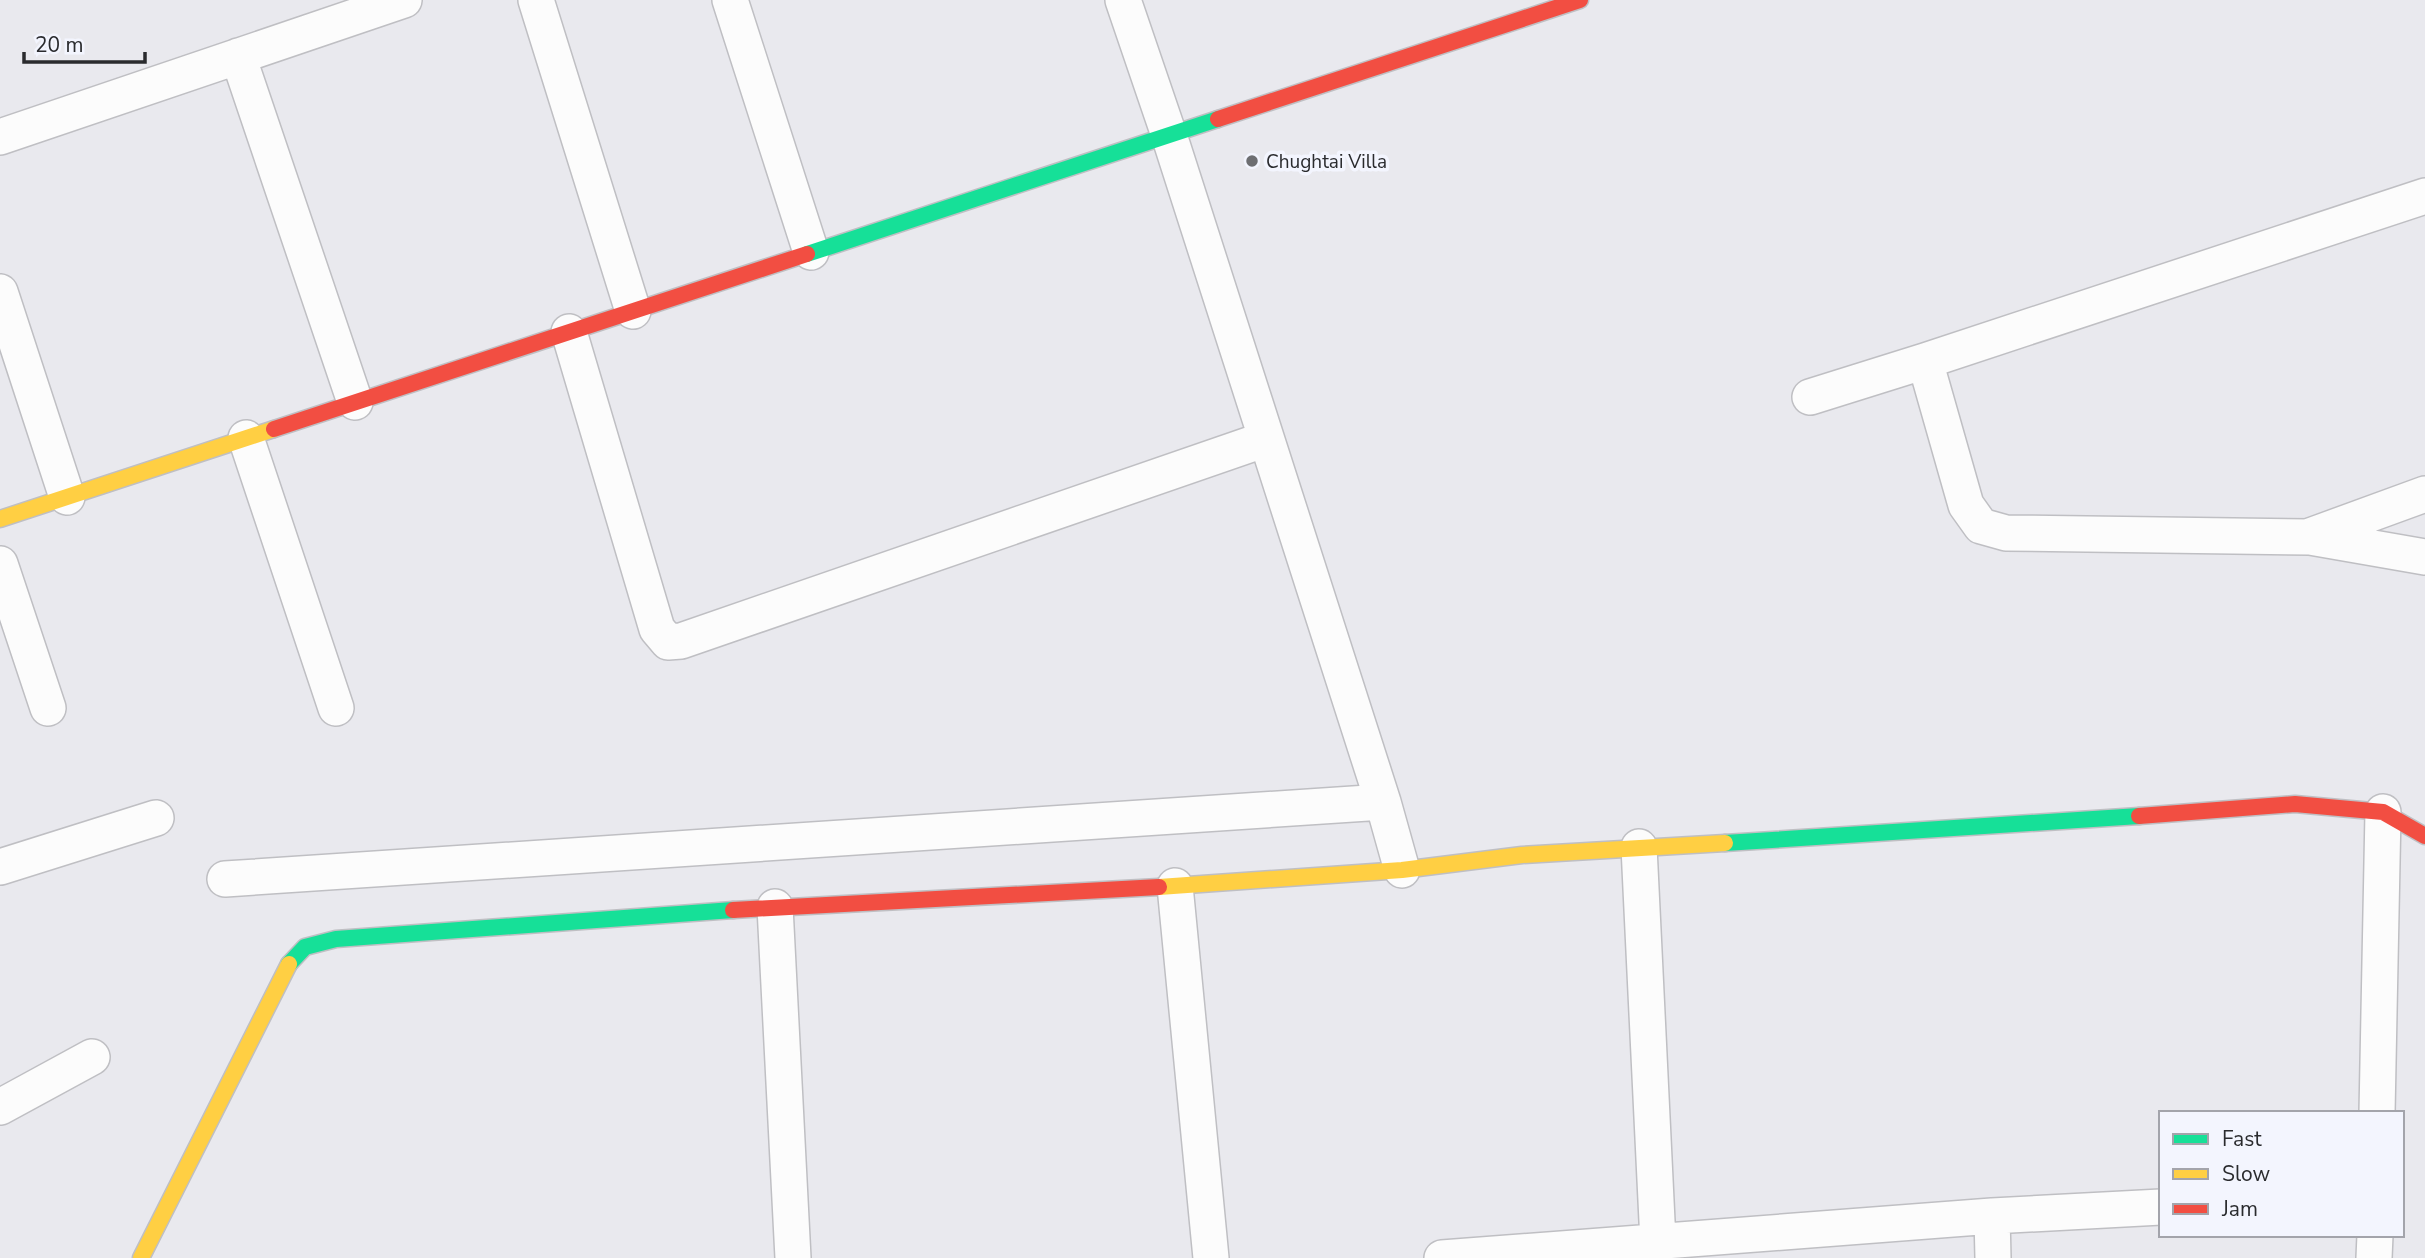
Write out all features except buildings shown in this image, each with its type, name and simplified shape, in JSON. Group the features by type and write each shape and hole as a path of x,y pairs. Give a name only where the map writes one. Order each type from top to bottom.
{"street":[{"path":"0,136 404,0"},
{"path":"536,0 633,311"},
{"path":"730,0 811,252"},
{"path":"1123,0 1169,135 1383,802 1402,870"},
{"path":"0,519 1580,0"},
{"path":"238,56 355,402"},
{"path":"1810,397 1925,362 2425,196"},
{"path":"0,292 67,497"},
{"path":"569,332 657,629 668,642 681,641 1266,439"},
{"path":"1925,362 1966,505 1981,526 2006,533 2310,537 2425,557"},
{"path":"246,438 336,708"},
{"path":"2310,537 2425,495"},
{"path":"0,564 48,708"},
{"path":"225,879 1383,802"},
{"path":"141,1258 286,968 305,947 336,939 775,906 1175,886 1402,870 1522,855 2019,825 2295,804 2383,812 2425,836"},
{"path":"2377,1111 2383,812"},
{"path":"0,867 156,818"},
{"path":"1639,847 1657,1250"},
{"path":"1175,886 1211,1258"},
{"path":"775,906 793,1258"},
{"path":"0,1107 92,1058"},
{"path":"1442,1258 1657,1250 1992,1216 2159,1207"},
{"path":"1992,1216 1993,1258"},
{"path":"2374,1258 2375,1237"}],"traffic: fast":[{"path":"807,254 1218,119"},
{"path":"1725,843 2139,816"},
{"path":"289,964 305,947 336,939 733,910"}],"traffic: slow":[{"path":"0,519 274,429"},
{"path":"1159,887 1402,870 1522,855 1725,843"},
{"path":"141,1258 289,964"}],"traffic: jam":[{"path":"1218,119 1580,0"},
{"path":"274,429 807,254"},
{"path":"2139,816 2295,804 2383,812 2425,836"},
{"path":"733,910 1159,887"}],"place":[{"name":"Chughtai Villa","path":"1252,161"}]}
